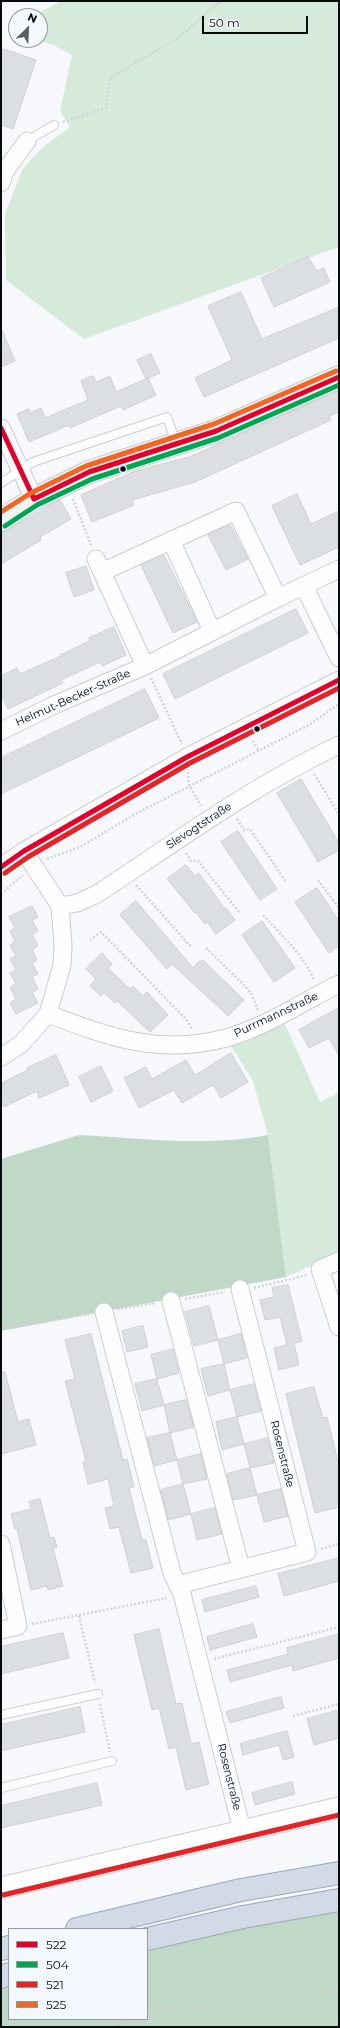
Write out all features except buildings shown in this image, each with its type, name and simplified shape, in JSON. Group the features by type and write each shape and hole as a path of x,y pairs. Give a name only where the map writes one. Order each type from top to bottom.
{"highway":[{"path":"81,1928 227,1893 339,1873"},
{"path":"148,1939 243,1917 339,1900"}],"main road":[{"path":"1,520 34,499 89,472 216,432 339,377"}],"street":[{"path":"1,183 5,171 27,141"},
{"path":"1,428 22,469 34,499"},
{"path":"145,666 99,565 171,540 236,511 278,598"},
{"path":"171,540 212,631"},
{"name":"Helmut-Becker-Straße","path":"1,731 52,706 145,666 212,631 339,569"},
{"path":"304,586 339,658"},
{"path":"1,867 24,851 187,757 339,680"},
{"name":"Slevogtstraße","path":"60,906 87,900 228,806 306,760 339,745"},
{"path":"1,1057 21,1044 48,1014 62,965 63,946 60,906 24,851"},
{"name":"Purrmannstraße","path":"48,1014 122,1040 143,1044 198,1044 227,1038 264,1023 339,984"},
{"path":"339,1261 320,1269 339,1327"},
{"name":"Rosenstraße","path":"180,1590 241,1569 307,1552 240,1289"},
{"path":"171,1301 241,1569"},
{"name":"Rosenstraße","path":"104,1312 172,1573 180,1590 200,1663 242,1830"},
{"path":"1,1544 18,1626 1,1630"},
{"path":"1,1888 339,1808"}],"lane":[{"path":"27,141 54,125"},
{"path":"1,483 33,462 167,417 177,444"},
{"path":"1,1715 98,1694"},
{"path":"1,1788 112,1761"}],"path":[{"path":"76,119 106,108 110,78 178,38 221,1"},
{"path":"66,482 99,565"},
{"path":"145,666 187,757 189,785 208,819"},
{"path":"1,894 12,883 35,867 58,854 80,847 139,812 189,785 309,725 339,704"},
{"path":"306,760 339,814"},
{"path":"228,806 244,830 250,829 286,882"},
{"path":"178,840 191,860 198,861 239,912"},
{"path":"126,875 192,947"},
{"path":"318,880 339,908"},
{"path":"263,915 310,970 320,994"},
{"path":"90,940 101,932 185,1018 190,1025 198,1044"},
{"path":"206,948 252,995 264,1023"},
{"path":"18,1626 79,1616 180,1590"},
{"path":"200,1663 339,1627"},
{"path":"293,1716 339,1704"},
{"path":"148,2016 173,2010 339,1988"},
{"path":"104,2027 132,2020"}],"green space":[{"path":"62,1 339,1 339,247 84,339 6,280 5,214 22,170 42,148 70,127 60,111 72,55 48,43 48,8"},
{"path":"285,1024 320,1102 339,1093 339,1253 286,1277 268,1135 253,1081 231,1046"},
{"path":"79,1135 174,1141 198,1141 245,1139 268,1135 286,1277 1,1331 1,1159"},
{"path":"339,1910 339,2027 1,2027 1,1989 8,1986 8,2020 148,2020 148,1947"}],"transit line":[{"name":"525","path":"1,512 31,493 86,466 214,424 336,371"},
{"name":"522","path":"1,428 34,499 89,472 216,431 339,377"},
{"name":"504","path":"5,526 37,505 92,479 218,438 339,385"},
{"name":"522","path":"1,867 24,851 187,757 339,680"},
{"name":"521","path":"5,873 28,857 190,763 339,688"},
{"name":"521","path":"3,1895 339,1815"}]}
